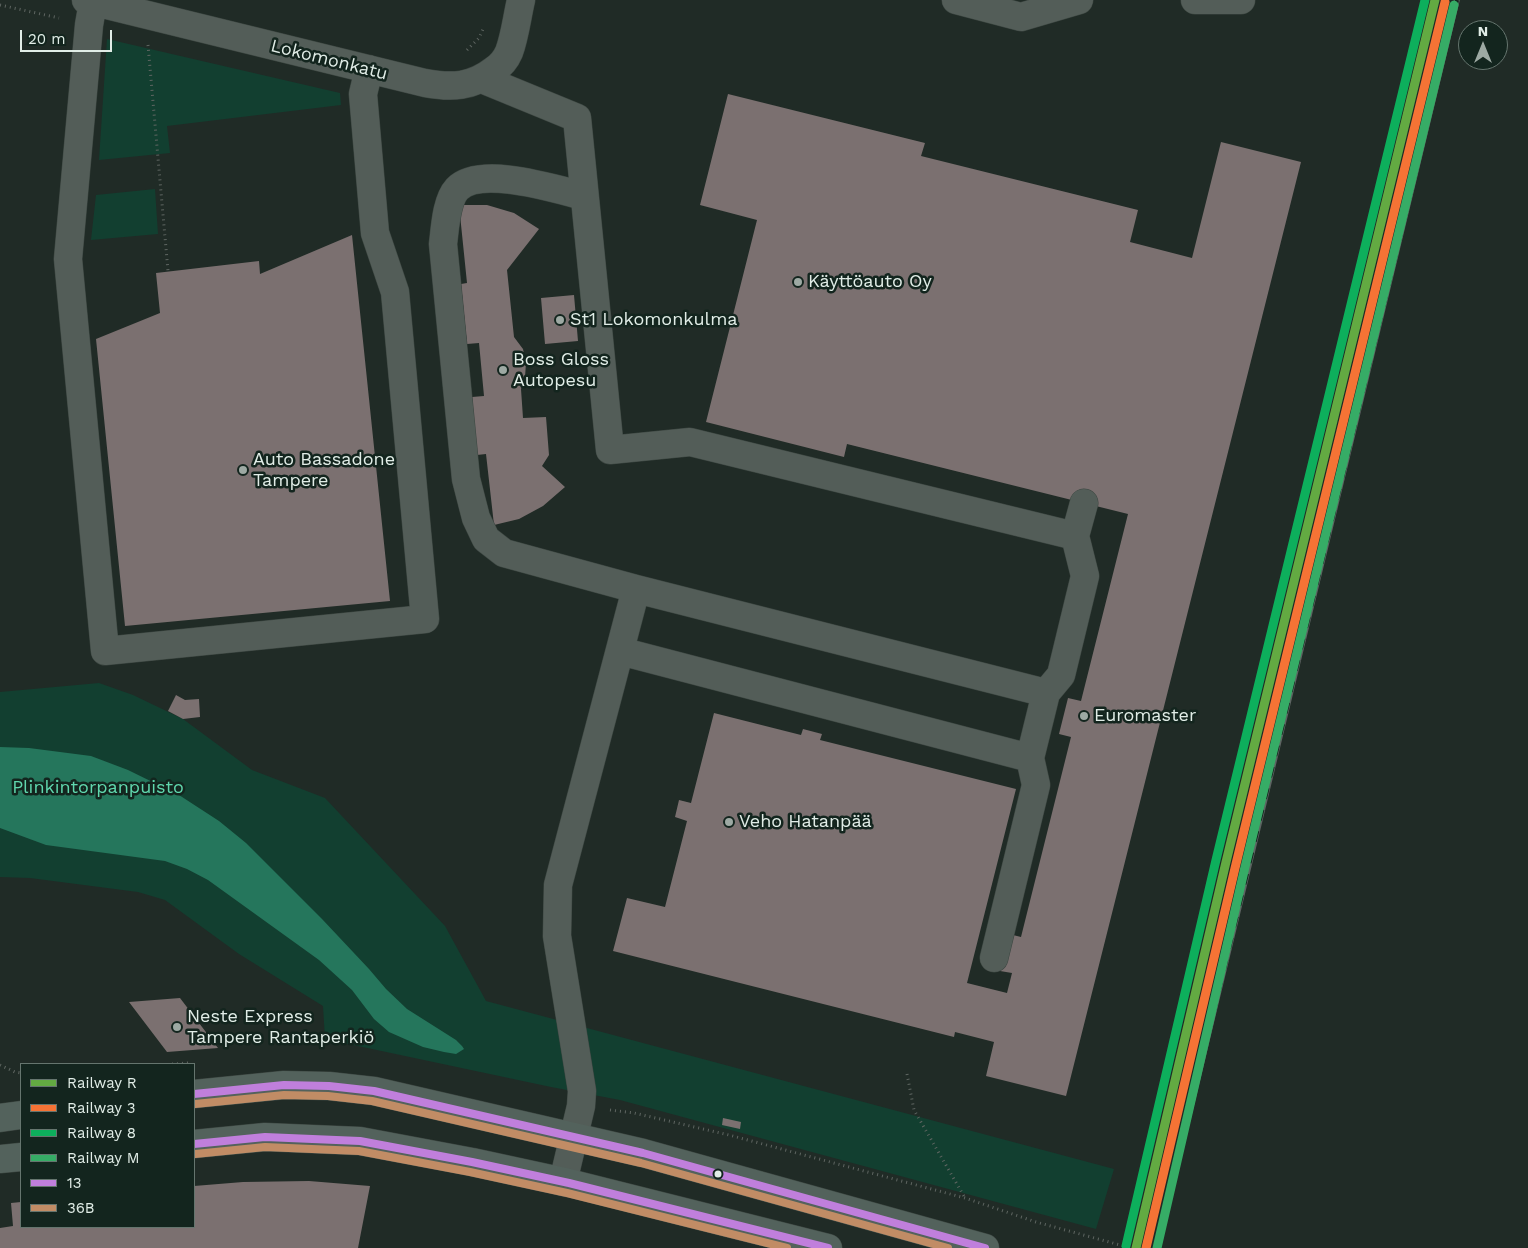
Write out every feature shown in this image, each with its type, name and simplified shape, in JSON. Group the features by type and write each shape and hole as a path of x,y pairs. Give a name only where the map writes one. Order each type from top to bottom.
{"main road":[{"path":"195,1094 284,1085 328,1086 365,1090 574,1136 718,1173 958,1244 985,1248"},
{"path":"0,1118 20,1115"},
{"path":"195,1144 265,1137 360,1141 472,1162 563,1182 828,1248"},
{"path":"0,1159 20,1157"}],"street":[{"name":"Lokomonkatu","path":"104,2 369,70 446,86 463,85 482,79 499,66 508,54 521,0"},
{"path":"956,0 1021,17 1079,0"},
{"path":"1195,0 1241,0"},
{"path":"104,2 89,26 68,259 105,651 425,619 395,292 375,232 363,94 369,70"},
{"path":"482,79 576,118 610,450 690,442 1075,536"},
{"path":"584,196 502,178 476,179 457,189 447,210 443,244 466,479 476,518 486,539 504,553 636,589 1046,693"},
{"path":"994,958 1036,785 1030,758 1046,693 1061,674 1085,576 1075,536 1084,503"},
{"path":"563,1182 581,1106 582,1091 557,936 558,885 636,589"},
{"path":"620,651 1030,758"}],"path":[{"path":"465,52 479,38 484,28"},
{"path":"147,40 168,271"},
{"path":"0,1065 15,1072 20,1072"},
{"path":"906,1074 914,1110 965,1198"},
{"path":"634,1114 729,1135 965,1198 1036,1222 1131,1248"}],"green space":[{"path":"107,39 340,93 341,105 167,126 170,153 99,160"},
{"path":"155,189 158,234 91,240 96,195"},
{"name":"Plinkintorpanpuisto","path":"99,683 133,695 183,719 252,770 325,798 445,926 486,1001 1114,1169 1096,1229 620,1100 325,1039 323,1006 239,954 165,900 138,892 30,878 0,877 0,692"}],"shaded area":[{"path":"0,747 29,748 91,756 128,770 179,795 219,821 246,843 322,919 386,989 407,1009 456,1040 464,1049 456,1054 444,1052 423,1047 389,1032 374,1019 352,990 319,960 208,880 187,869 165,861 46,845 0,828"}],"building":[{"path":"728,94 925,143 921,156 1138,210 1130,242 1192,258 1221,142 1301,162 1066,1096 986,1076 994,1042 955,1032 954,1037 613,951 627,898 665,907 687,821 675,817 679,800 691,803 714,713 801,735 803,729 822,734 820,740 1016,789 967,983 1007,993 1012,973 1000,971 1009,934 1021,937 1071,737 1059,734 1068,698 1081,701 1128,514 847,444 844,457 706,422 757,220 700,205"},
{"name":"Boss Gloss Autopesu","path":"459,205 487,205 514,213 539,229 507,270 514,337 523,349 526,363 525,377 521,389 523,418 546,417 549,455 542,466 565,487 543,506 519,519 494,525 486,454 477,455 472,397 484,396 479,343 467,344 461,284 467,283"},
{"name":"Auto Bassadone Tampere","path":"352,235 390,601 125,626 96,339 160,313 156,273 259,261 260,274"},
{"name":"St1 Lokomonkulma","path":"574,295 578,341 545,344 541,298"},
{"path":"176,695 185,700 199,699 200,717 183,719 168,711"},
{"path":"180,998 218,1048 167,1052 129,1002"},
{"path":"723,1118 741,1122 740,1129 722,1125"},
{"path":"309,1181 370,1186 358,1248 0,1248 0,1228 13,1226 11,1203 20,1202 20,1228 195,1228 195,1186 243,1182"}],"railway":[{"path":"1157,1248 1457,0"}],"rail line":[{"name":"8","path":"1126,1246 1216,860 1425,0"},
{"name":"R","path":"1136,1248 1226,862 1435,0"},
{"name":"3","path":"1146,1248 1236,864 1445,2"},
{"name":"M","path":"1157,1248 1245,867 1454,5"}],"transit line":[{"name":"13","path":"195,1094 284,1085 329,1086 374,1091 643,1153 985,1248"},
{"name":"36B","path":"195,1104 284,1095 328,1096 372,1101 641,1163 948,1248"},
{"name":"13","path":"195,1144 265,1137 360,1141 569,1183 828,1248"},
{"name":"36B","path":"195,1154 265,1147 359,1151 567,1193 787,1248"}],"place":[{"name":"Käyttöauto Oy","path":"798,282"},
{"name":"St1 Lokomonkulma","path":"560,320"},
{"name":"Boss Gloss Autopesu","path":"503,370"},
{"name":"Auto Bassadone Tampere","path":"243,470"},
{"name":"Euromaster","path":"1084,716"},
{"name":"Veho Hatanpää","path":"729,822"},
{"name":"Neste Express Tampere Rantaperkiö","path":"177,1027"}]}
